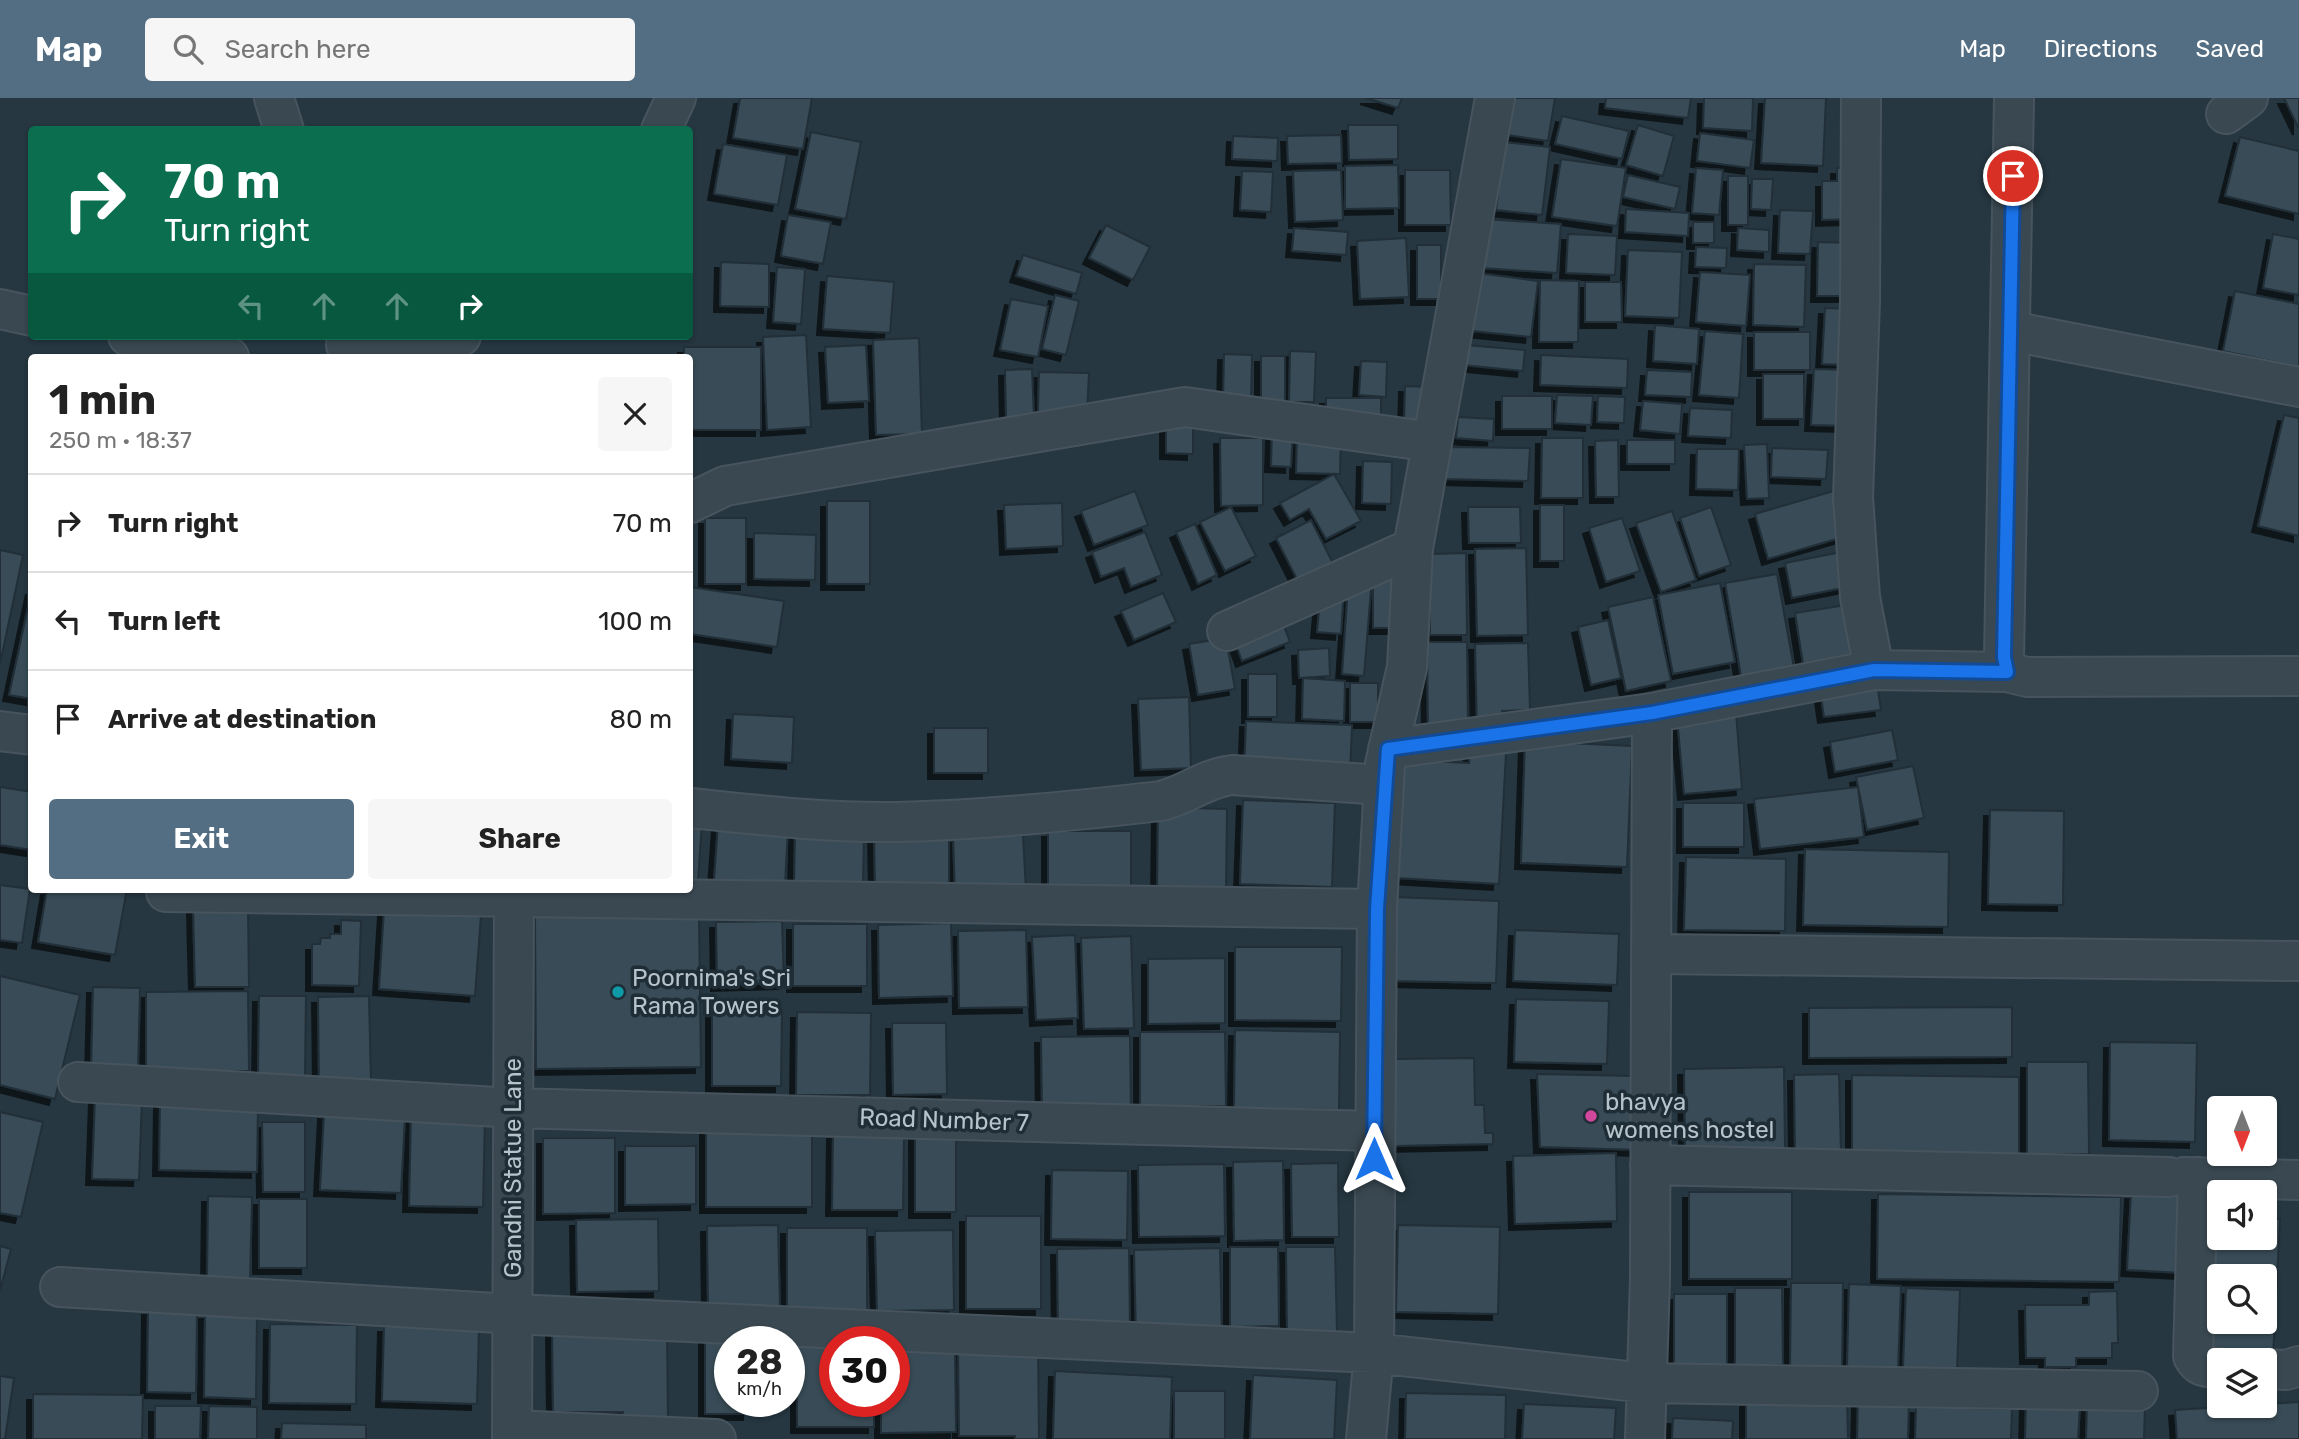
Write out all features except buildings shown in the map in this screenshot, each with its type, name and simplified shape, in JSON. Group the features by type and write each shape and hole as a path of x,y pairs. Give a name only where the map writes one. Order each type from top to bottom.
{"street":[{"path":"274,98 283,126"},
{"path":"663,126 676,98"},
{"path":"1366,1439 1374,1353 1377,909 1386,767 1407,667 1413,548 1495,98"},
{"path":"1861,98 1860,301 1853,497 1860,597 1874,670"},
{"path":"2007,672 2004,657 2014,98"},
{"path":"0,309 28,315"},
{"path":"2011,331 2299,387"},
{"path":"147,340 215,354"},
{"path":"347,346 415,340"},
{"path":"693,502 725,486 1185,407 1432,442"},
{"path":"1227,631 1413,548"},
{"path":"693,808 784,818 894,822 1028,816 1161,801 1176,797 1208,780 1232,775 1386,767 1874,670 2007,672 2026,677 2299,677"},
{"path":"1645,1439 1653,954 1652,713"},
{"path":"0,731 28,734"},
{"path":"236,893 1377,909"},
{"name":"Gandhi Statue Lane","path":"512,1435 514,897"},
{"path":"1653,954 2299,961"},
{"name":"Road Number 7","path":"78,1082 513,1108 1374,1131"},
{"path":"1650,1165 2299,1180"},
{"path":"2184,1177 2193,1356 2197,1364 2207,1366"},
{"path":"61,1287 513,1314 1374,1353 1646,1383 2138,1391"},
{"path":"2277,1370 2299,1366"},
{"path":"512,1435 716,1439"}],"place":[{"name":"Poornima's Sri Rama Towers","path":"618,992"},
{"name":"bhavya womens hostel","path":"1591,1116"}],"route":[{"path":"1374,1159 1377,909 1388,749 1652,713 1874,670 2007,672 2004,657 2013,176"}]}
